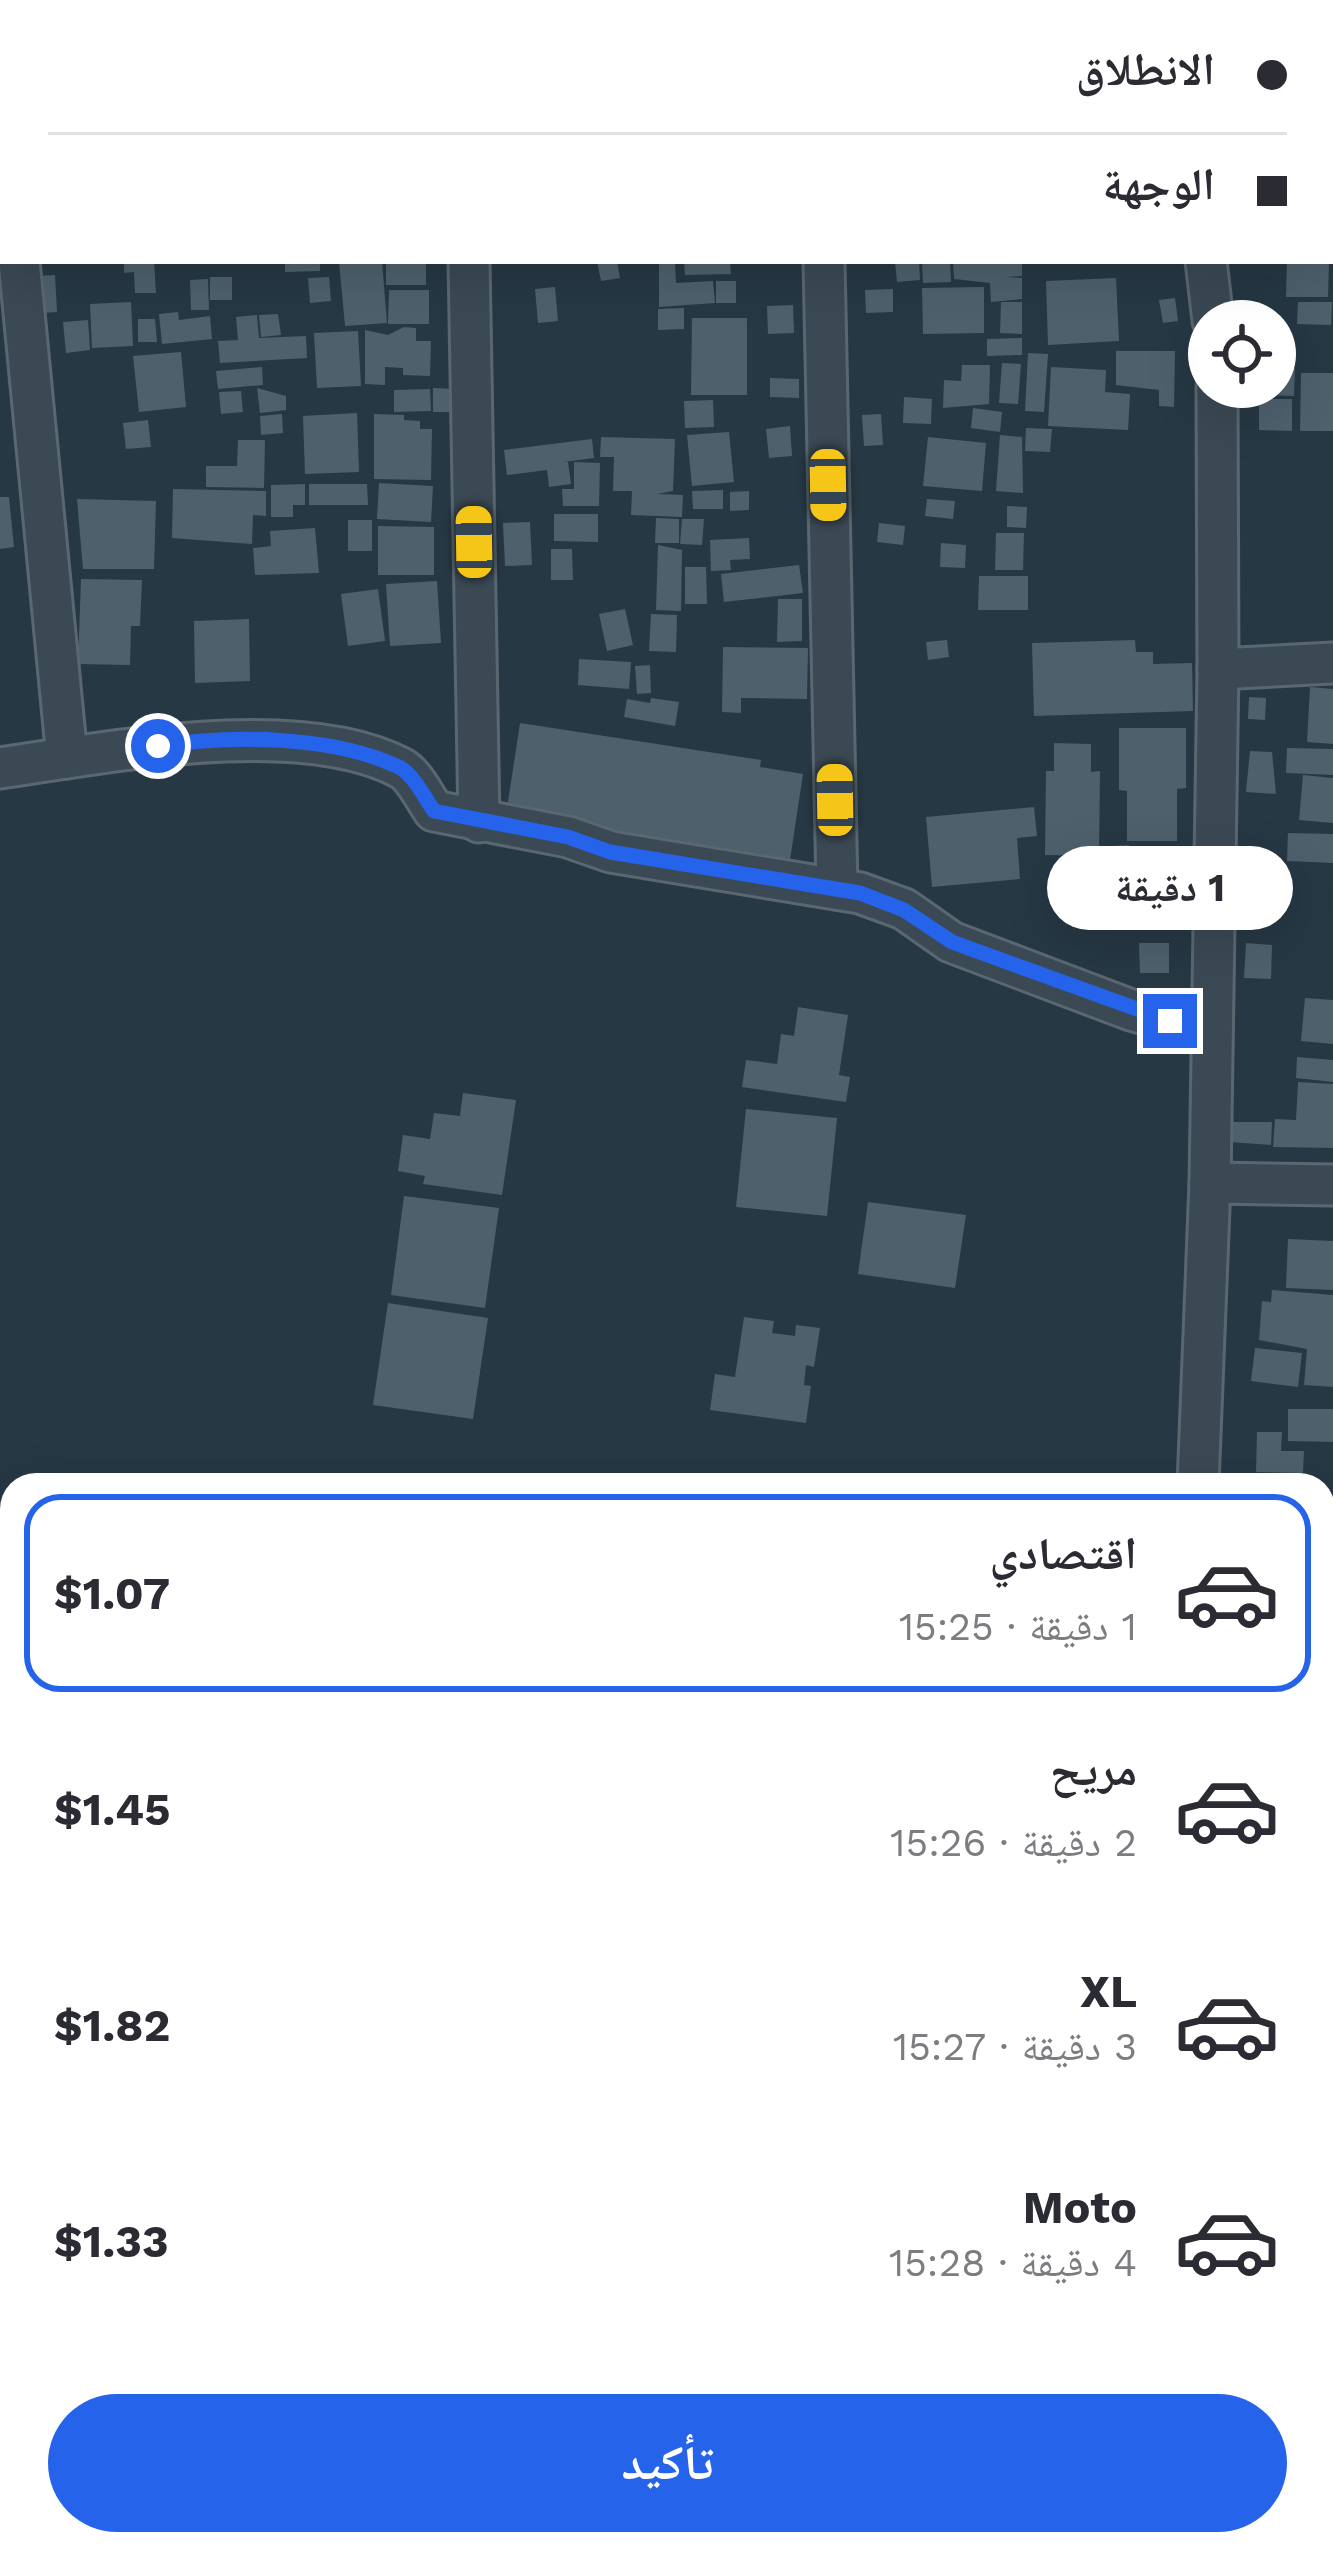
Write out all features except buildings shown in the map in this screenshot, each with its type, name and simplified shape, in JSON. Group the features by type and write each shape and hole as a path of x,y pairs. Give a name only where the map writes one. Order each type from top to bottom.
{"street":[{"path":"19,264 67,758"},
{"path":"469,264 479,822"},
{"path":"824,264 837,889"},
{"path":"1206,264 1211,300"},
{"path":"1198,1473 1210,1184 1209,1033 1219,668 1216,408"},
{"path":"1219,668 1333,663"},
{"path":"0,767 203,739 334,748 404,769 434,811 568,837 610,852 837,889 904,910 952,942 1131,1010 1209,1033"},
{"path":"1210,1184 1333,1185"}],"route":[{"path":"158,746 203,739 334,748 404,769 434,811 568,837 610,852 860,893 904,910 952,942 1170,1021"}]}
